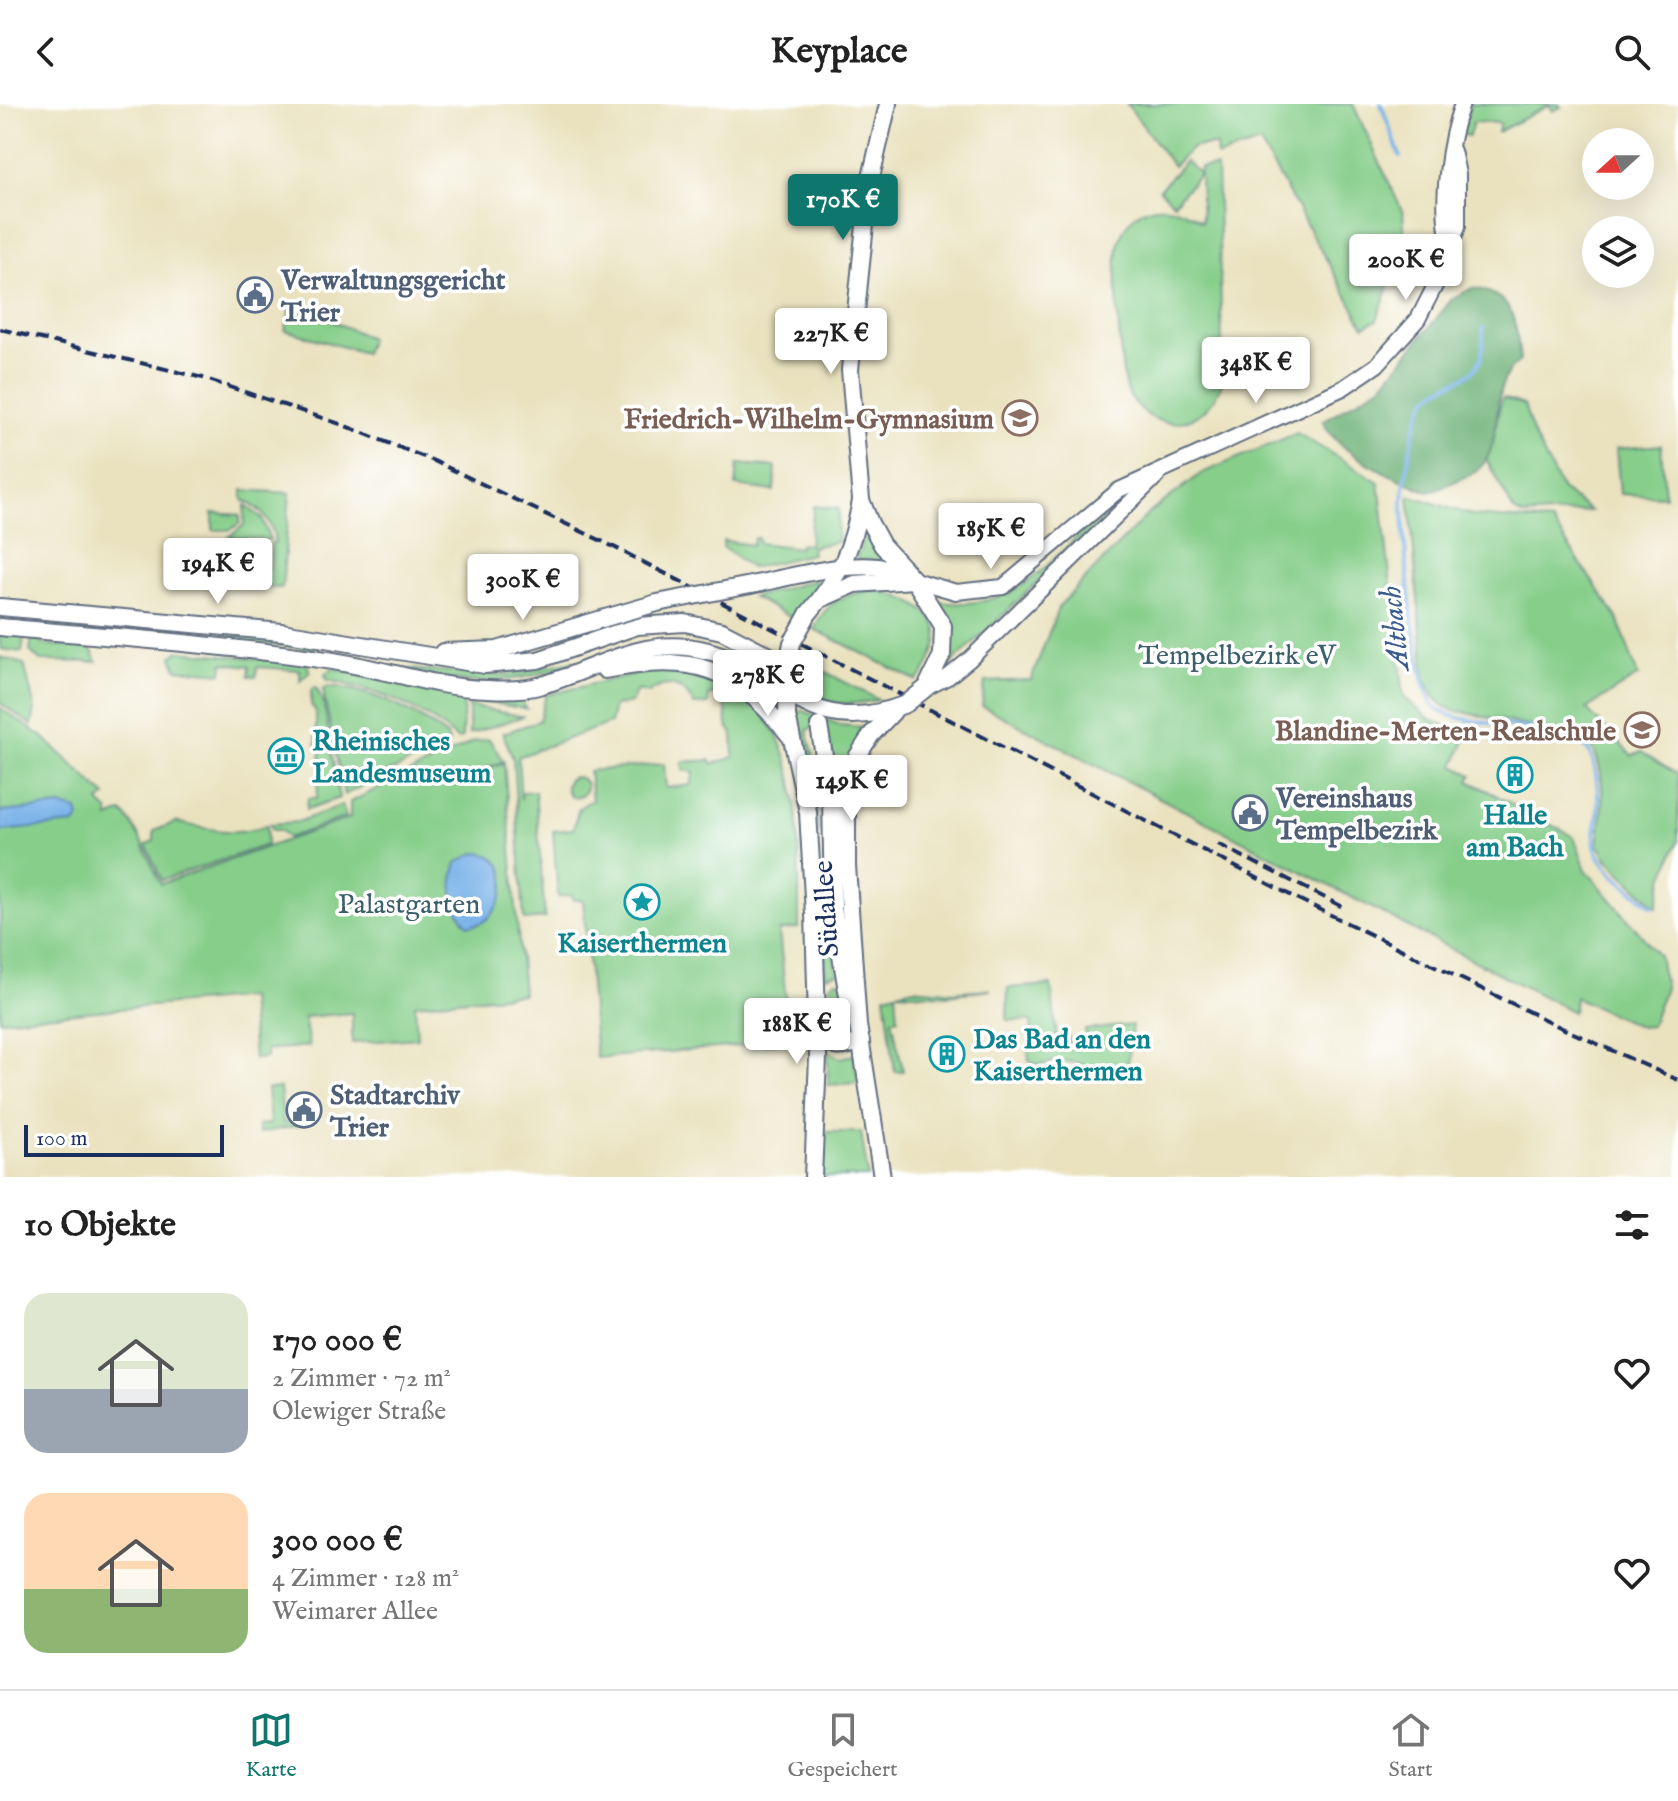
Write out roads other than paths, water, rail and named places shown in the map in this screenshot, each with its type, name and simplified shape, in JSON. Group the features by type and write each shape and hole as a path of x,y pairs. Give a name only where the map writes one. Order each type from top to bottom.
{"main road":[{"path":"813,1177 817,1029 808,812 791,738 780,660 841,569 854,541 861,500 850,370 852,337 869,186 888,104"},
{"path":"541,685 615,657 649,647 668,646 722,654 785,693 825,711 855,717 906,704 926,688 940,662 944,633 941,619 914,580 882,545 861,500"},
{"path":"430,656 444,651 497,650 657,603 841,569 883,568 914,580"},
{"path":"822,599 855,584 914,580"},
{"path":"0,607 282,632 458,663 510,664 560,653 627,629 667,623 722,631 780,660"},
{"path":"0,627 283,654 486,689 541,685 650,662 682,663 722,675 751,691 791,738"},
{"name":"Südallee","path":"850,978 848,787 866,740 887,717 906,704"},
{"path":"819,726 829,777 831,885 850,978 852,1016 860,1033 882,1177"},
{"path":"816,988 850,978"},
{"path":"817,1029 827,1044 839,1048 860,1033"}],"street":[{"path":"914,580 956,592 984,592 1003,587 1107,497 1343,388 1377,365 1406,335 1425,309 1441,276 1450,243 1444,225 1447,173 1462,104"},
{"path":"926,688 948,677 970,659 1158,475"}],"water":[{"path":"62,806 77,810 79,818 75,824 0,831 0,812"},
{"path":"475,853 491,856 500,865 504,877 503,890 499,904 491,915 480,923 468,925 455,904 453,879 457,863"}],"waterway":[{"name":"Altbach","path":"1381,104 1400,156"},
{"name":"Altbach","path":"1483,328 1482,356 1476,368 1436,391 1423,406 1407,467 1403,502 1405,546 1411,612 1422,674 1429,697 1437,709 1450,715 1553,732 1570,738 1588,750 1596,777 1598,807 1595,841 1598,854 1619,879 1652,906"}],"tunnel":[{"path":"772,657 793,679 812,710"}],"railway":[{"path":"0,329 203,378 343,425 434,461 606,543 1294,897 1562,1028 1678,1080"},
{"path":"1218,844 1343,907"}],"place":[{"name":"Verwaltungsgericht Trier","path":"255,295"},
{"name":"Friedrich-Wilhelm-Gymnasium","path":"1020,418"},
{"name":"Blandine-Merten-Realschule","path":"1642,730"},
{"name":"Rheinisches Landesmuseum","path":"286,756"},
{"name":"Halle am Bach","path":"1515,775"},
{"name":"Vereinshaus Tempelbezirk","path":"1250,813"},
{"name":"Kaiserthermen","path":"642,902"},
{"name":"Das Bad an den Kaiserthermen","path":"947,1054"},
{"name":"Stadtarchiv Trier","path":"304,1110"}],"park label":[{"name":"Tempelbezirk eV","path":"1237,654"},
{"name":"Palastgarten","path":"409,903"}]}
